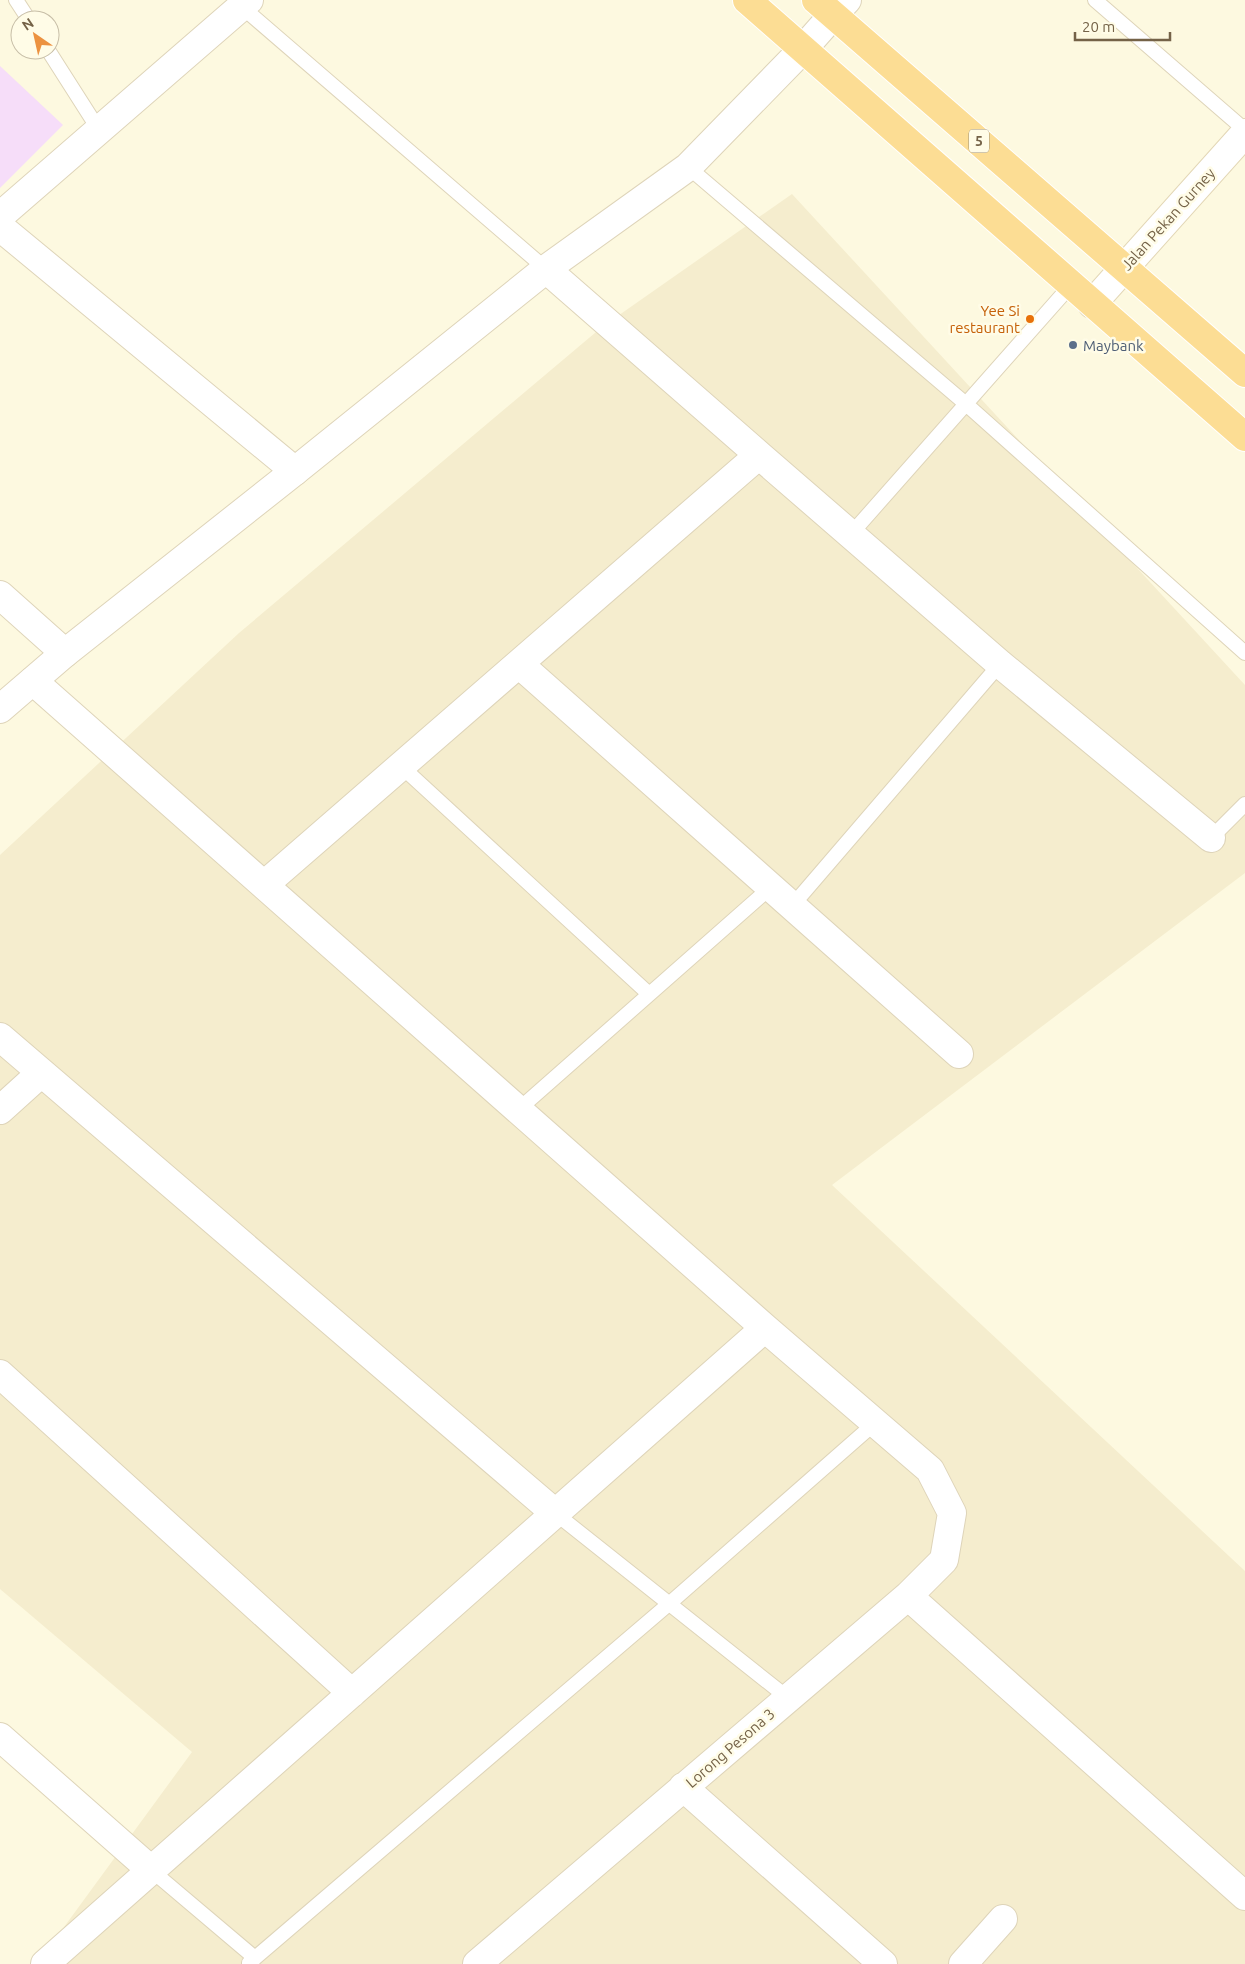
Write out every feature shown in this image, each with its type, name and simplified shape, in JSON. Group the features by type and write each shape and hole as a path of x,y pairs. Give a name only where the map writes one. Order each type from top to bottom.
{"highway":[{"path":"747,0 1245,437"},
{"name":"5","path":"832,5 1245,373"}],"street":[{"path":"0,216 246,3"},
{"path":"0,709 65,653 546,269 688,167 803,49 832,5"},
{"name":"Jalan Pekan Gurney","path":"1092,304 1245,132"},
{"path":"0,227 295,471"},
{"path":"546,269 1000,664 1211,838"},
{"path":"264,885 759,454"},
{"path":"0,595 65,653"},
{"path":"519,664 959,1054"},
{"path":"33,681 764,1328 875,1423"},
{"path":"0,1038 556,1513"},
{"path":"0,1110 41,1072"},
{"path":"45,1964 764,1328"},
{"path":"0,1374 352,1693"},
{"name":"Lorong Pesona 3","path":"477,1964 908,1596 944,1560 952,1513 930,1470 875,1423"},
{"path":"908,1596 1245,1896"},
{"path":"0,1737 152,1870"},
{"path":"683,1788 883,1964"},
{"path":"963,1964 1003,1919"}],"lane":[{"path":"1095,0 1245,132"},
{"path":"246,3 546,269"},
{"path":"54,60 99,130"},
{"path":"688,167 966,404 1245,653"},
{"path":"851,534 1071,285"},
{"path":"792,906 1000,664"},
{"path":"401,766 649,994"},
{"path":"1211,838 1245,804"},
{"path":"518,1110 771,887"},
{"path":"152,1870 251,1961 670,1603 875,1423"},
{"path":"556,1513 788,1698"}],"shaded area":[{"path":"0,66 63,125 0,188"},
{"path":"792,194 1245,685 1245,873 832,1185 1245,1571 1245,1964 37,1964 192,1752 0,1589 0,855 239,633 602,327"}],"place":[{"name":"Yee Si restaurant","path":"1030,319"},
{"name":"Maybank","path":"1073,345"}]}
